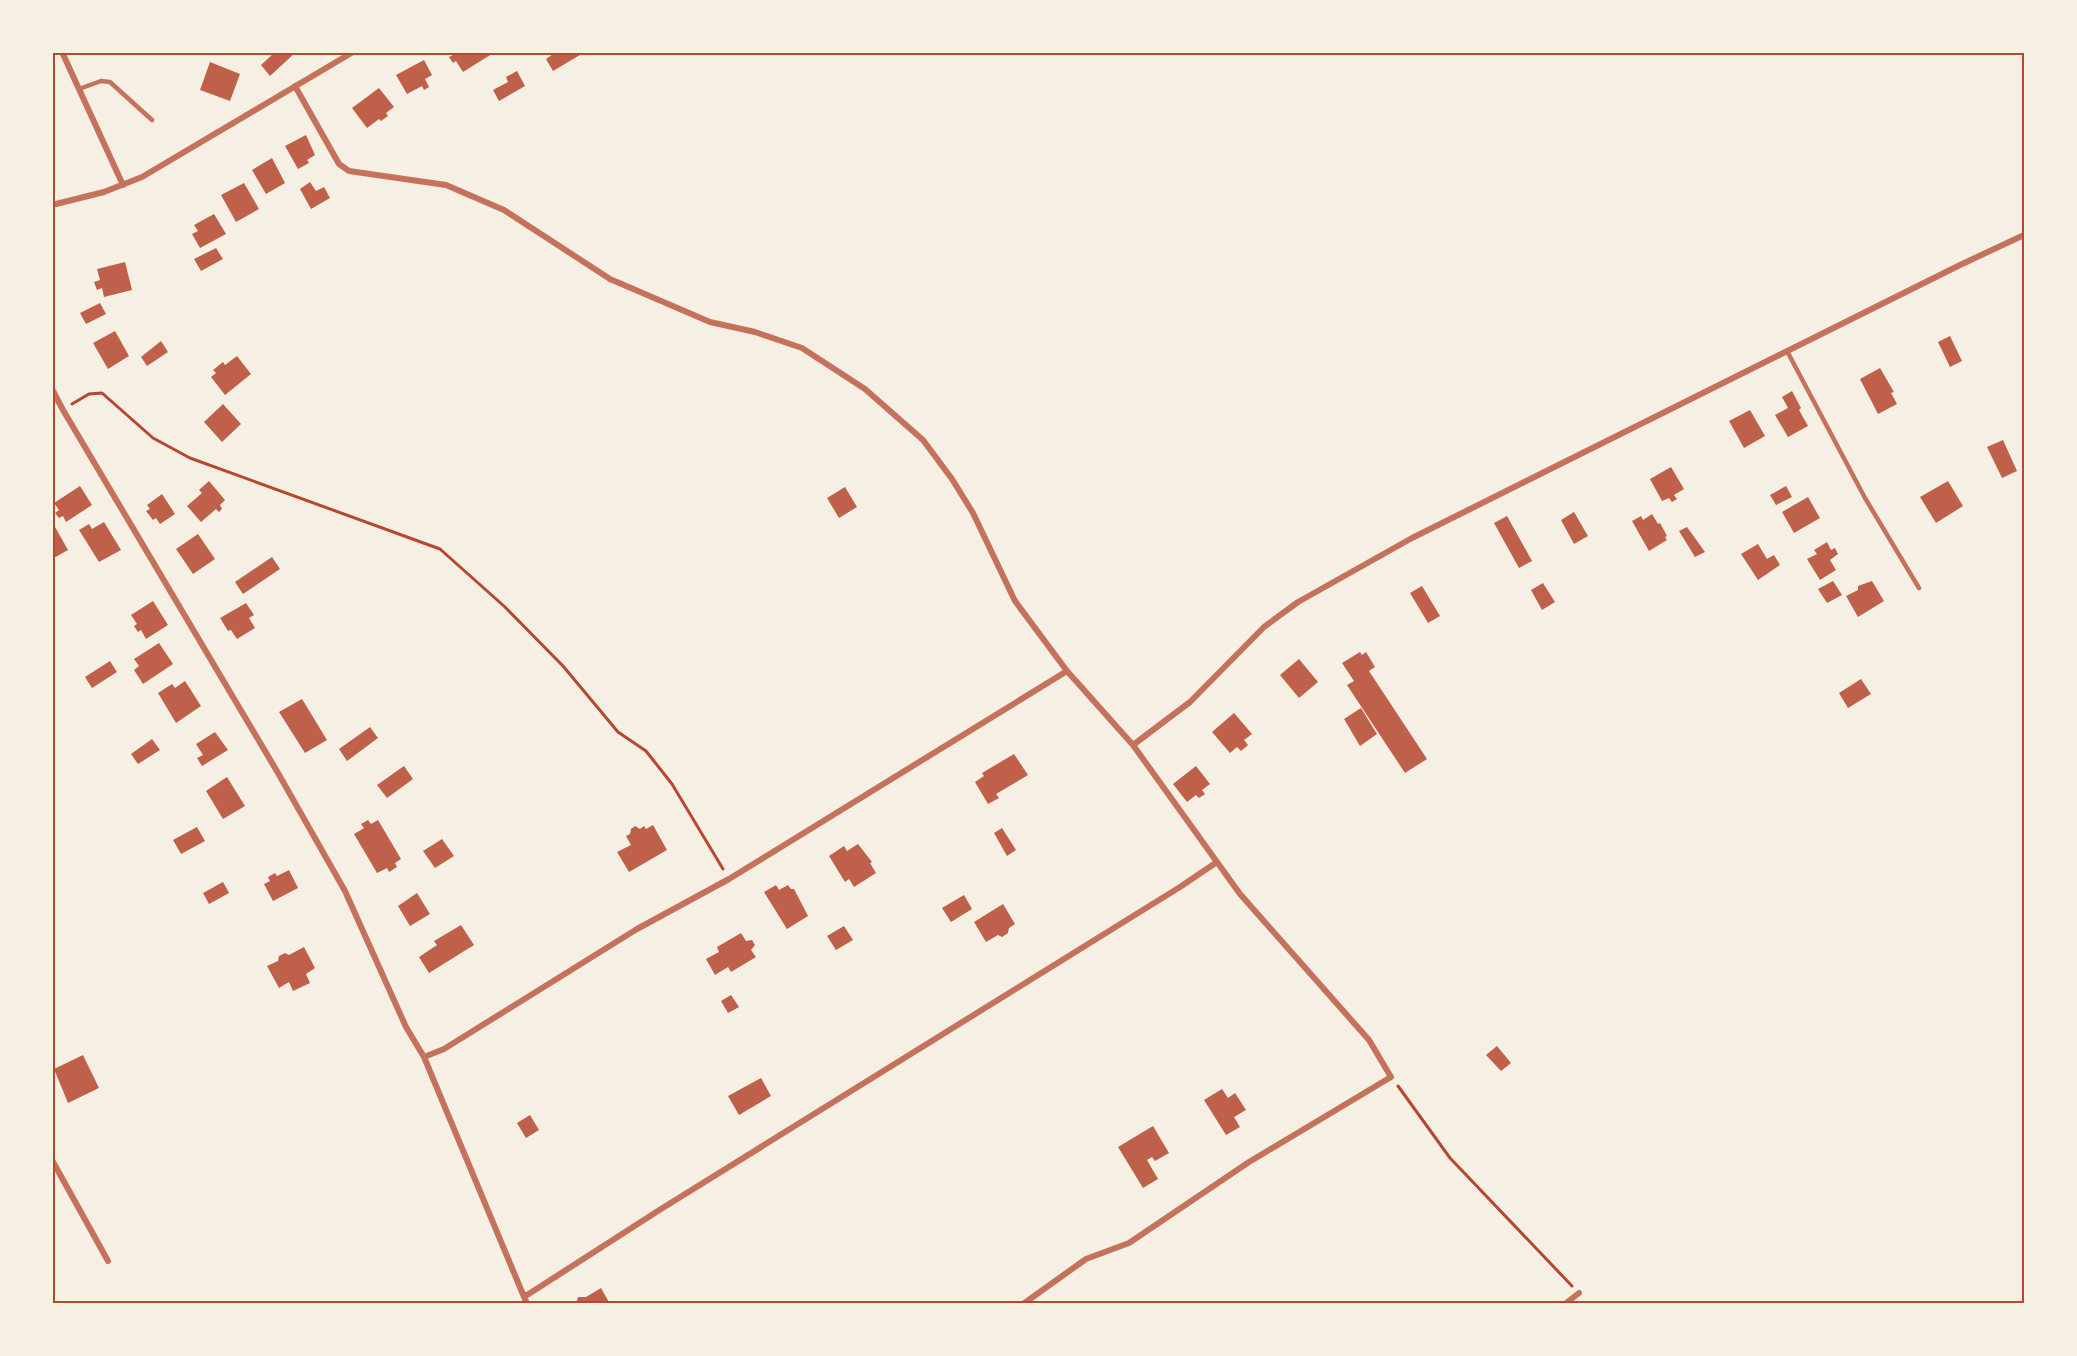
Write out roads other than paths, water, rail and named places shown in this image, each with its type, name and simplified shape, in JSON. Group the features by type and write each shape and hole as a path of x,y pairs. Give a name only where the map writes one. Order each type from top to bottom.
{"street":[{"path":"62,52 123,185"},
{"path":"52,205 104,192 160,167 353,52"},
{"path":"296,86 339,164 349,171 446,184 504,210 610,279 710,322 754,332 802,348 865,389 923,440 952,479 973,513 1015,601 1066,671 1133,745 1240,894 1369,1040 1391,1077 1249,1162 1129,1242 1086,1259 1023,1304"},
{"path":"1133,745 1190,702 1264,627 1298,602 1412,538 1960,265 2025,235"},
{"path":"52,389 345,891 406,1027 424,1057 525,1300 661,1209 1180,887 1216,862"},
{"path":"424,1057 444,1049 637,929 729,879 1066,671"},
{"path":"52,1161 108,1260"},
{"path":"1565,1304 1579,1293"}],"lane":[{"path":"79,88 101,81 110,82 152,120"},
{"path":"1787,351 1865,498 1919,588"}]}
